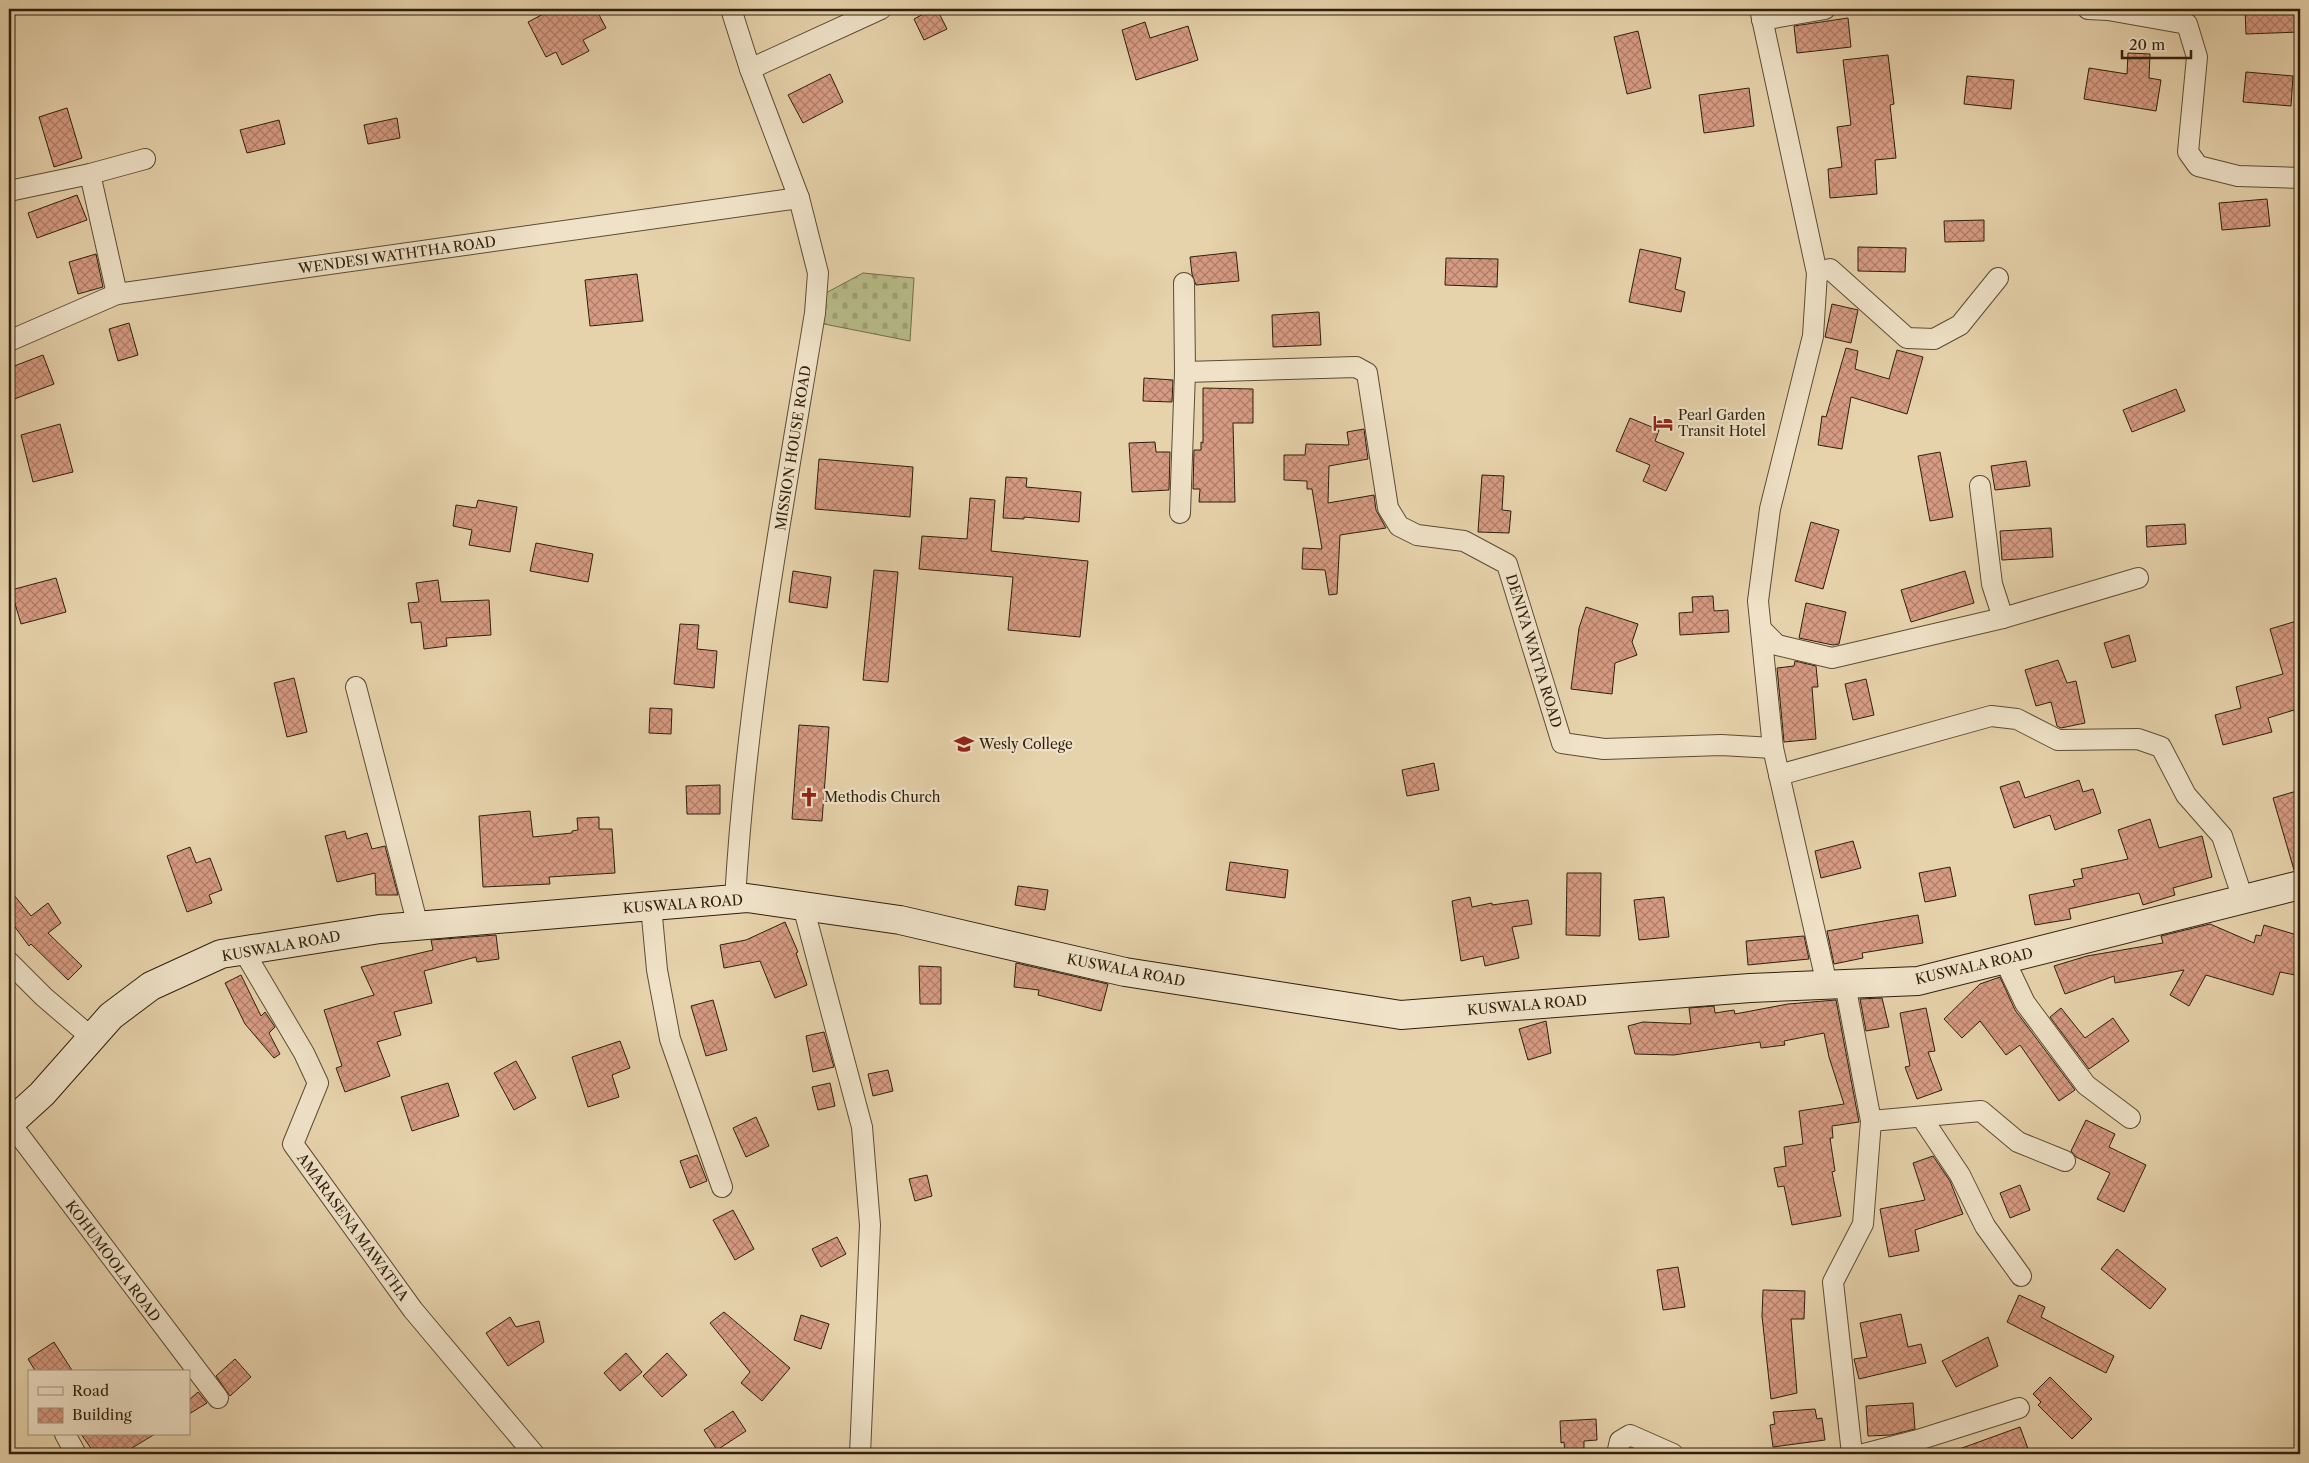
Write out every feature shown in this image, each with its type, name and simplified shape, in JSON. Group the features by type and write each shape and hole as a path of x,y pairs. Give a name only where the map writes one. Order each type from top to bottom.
{"street":[{"name":"MISSION HOUSE ROAD","path":"731,9 750,69 799,198 818,273 815,313 763,632 738,835 735,900"},
{"path":"750,69 881,9"},
{"path":"1825,9 1761,14 1817,273 1813,336 1770,509 1758,601 1773,748 1836,984 1870,1121 1863,1224 1833,1282 1850,1453 1918,1440 2019,1408"},
{"path":"2088,9 2108,10 2187,24 2197,56 2188,152 2198,166 2238,176 2300,178"},
{"path":"9,191 90,174 145,159"},
{"path":"90,174 117,294"},
{"name":"WENDESI WATHTHA ROAD","path":"9,341 117,294 799,198"},
{"path":"1817,273 1830,269 1907,338 1934,340 1960,325 1998,278"},
{"path":"1180,513 1185,372 1184,283"},
{"name":"DENIYA WATTA ROAD","path":"1185,372 1356,367 1367,373 1388,508 1399,526 1417,535 1464,541 1507,564 1562,743 1604,750 1721,745 1773,748"},
{"path":"1980,486 1992,584 2003,618"},
{"path":"1761,629 1776,645 1832,658 2003,618 2138,578"},
{"path":"356,687 418,926"},
{"path":"1779,775 1991,716 2017,719 2058,740 2138,739 2161,747 2186,795 2222,836 2243,899"},
{"name":"KUSWALA ROAD","path":"9,1124 42,1094 111,1016 151,986 221,954 370,930 747,898 900,920 1126,972 1401,1015 1750,988 1918,981 2300,885"},
{"path":"651,906 657,970 670,1039 722,1187"},
{"path":"803,906 862,1127 870,1225 860,1454"},
{"name":"AMARASENA MAWATHA","path":"243,950 304,1053 318,1083 293,1144 413,1310 534,1454"},
{"path":"2004,960 2025,1003 2086,1085 2130,1118"},
{"path":"9,962 44,997 92,1038"},
{"path":"1870,1121 1922,1118 1981,1111 2018,1142 2065,1161"},
{"path":"1922,1118 1960,1175 1985,1226 2021,1276"},
{"name":"KOHUMOOLA ROAD","path":"9,1124 218,1398"},
{"path":"1617,1454 1620,1441 1630,1435 1673,1454"},
{"path":"66,1436 76,1454"}],"green space":[{"path":"863,273 914,278 910,341 819,323 824,294"}],"building":[{"path":"553,9 596,9 606,28 583,40 589,51 562,65 556,52 546,57 528,22"},
{"path":"933,9 937,9 947,29 924,40 914,19"},
{"path":"2245,9 2300,9 2300,32 2246,34"},
{"path":"1848,18 1851,47 1797,53 1794,26"},
{"path":"1145,22 1150,38 1188,26 1198,60 1136,80 1122,30"},
{"path":"1638,31 1651,88 1627,94 1614,37"},
{"path":"2128,53 2150,54 2149,78 2161,80 2156,111 2084,99 2089,68 2127,74"},
{"path":"1888,55 1894,104 1890,105 1896,158 1875,160 1877,194 1830,198 1828,169 1842,167 1837,127 1851,125 1843,60"},
{"path":"2246,72 2293,76 2291,106 2243,102"},
{"path":"830,74 843,102 803,123 788,95"},
{"path":"1967,76 2014,80 2011,109 1964,104"},
{"path":"1749,88 1754,126 1704,133 1699,95"},
{"path":"67,108 82,158 54,167 39,117"},
{"path":"397,118 400,138 368,144 364,125"},
{"path":"279,120 285,144 247,153 240,130"},
{"path":"77,195 87,220 37,238 28,213"},
{"path":"2267,199 2270,226 2222,230 2219,203"},
{"path":"1984,220 1984,241 1945,242 1944,221"},
{"path":"1858,247 1906,248 1905,272 1858,271"},
{"path":"1640,249 1681,258 1675,289 1685,292 1681,312 1629,302"},
{"path":"1236,252 1239,281 1196,285 1192,274 1190,257"},
{"path":"96,254 103,287 78,294 69,262"},
{"path":"1446,258 1498,259 1497,287 1445,285"},
{"path":"637,274 643,321 590,326 585,280"},
{"path":"1832,304 1858,310 1851,343 1825,337"},
{"path":"1319,312 1321,345 1273,347 1272,315"},
{"path":"129,323 138,355 118,361 109,329"},
{"path":"1846,348 1858,351 1855,369 1889,379 1897,350 1923,357 1907,414 1851,397 1842,449 1818,445 1822,416 1826,417"},
{"path":"43,355 54,384 9,401 9,368"},
{"path":"1144,378 1173,380 1172,402 1143,401"},
{"path":"1203,388 1253,389 1253,423 1233,423 1235,502 1199,502 1200,489 1193,489 1194,450 1201,450 1201,442 1203,443"},
{"path":"2176,389 2185,411 2132,432 2123,410"},
{"path":"1630,418 1659,430 1655,441 1684,453 1666,491 1643,481 1650,465 1616,451"},
{"path":"60,424 73,472 33,482 21,435"},
{"path":"1364,429 1368,459 1329,466 1328,503 1374,495 1376,510 1386,528 1340,535 1337,594 1329,595 1325,570 1302,569 1303,548 1322,549 1312,489 1307,489 1307,481 1284,480 1284,455 1305,455 1306,444 1349,445 1347,432"},
{"path":"1155,442 1156,452 1170,452 1169,490 1132,492 1129,443"},
{"path":"1940,452 1953,517 1930,521 1918,456"},
{"path":"819,459 913,467 910,517 815,509"},
{"path":"2026,461 2030,486 1995,490 1991,466"},
{"path":"1482,475 1504,476 1502,510 1511,511 1509,533 1478,532"},
{"path":"1006,477 1027,478 1026,487 1081,492 1079,522 1024,517 1024,519 1003,518"},
{"path":"970,498 995,500 991,551 1088,561 1080,637 1008,630 1013,577 919,569 922,536 967,539"},
{"path":"478,500 517,507 510,552 469,545 472,530 453,526 456,505 476,508"},
{"path":"1811,522 1839,530 1823,589 1795,581"},
{"path":"2185,524 2186,544 2147,547 2146,526"},
{"path":"2051,528 2053,557 2002,560 2000,531"},
{"path":"536,543 593,554 588,582 530,571"},
{"path":"874,570 898,572 888,682 863,680"},
{"path":"793,571 831,577 827,608 789,602"},
{"path":"1965,571 1974,603 1911,622 1901,590"},
{"path":"56,578 66,612 21,624 11,590"},
{"path":"438,580 441,602 489,600 491,635 446,638 447,646 424,649 421,622 411,623 408,603 419,602 416,583"},
{"path":"1713,596 1714,611 1728,610 1729,632 1680,635 1679,613 1693,612 1692,597"},
{"path":"1806,603 1846,612 1839,644 1833,645 1799,638"},
{"path":"1586,607 1638,624 1632,642 1637,655 1615,663 1612,694 1571,689 1579,628"},
{"path":"2300,620 2300,715 2295,716 2294,710 2268,718 2272,732 2223,745 2215,715 2241,708 2236,687 2283,674 2270,629"},
{"path":"680,624 699,625 697,649 717,651 714,688 674,684"},
{"path":"2129,635 2136,661 2112,668 2104,643"},
{"path":"2058,660 2067,683 2076,681 2085,723 2061,728 2057,726 2051,702 2036,706 2025,670"},
{"path":"1795,661 1816,666 1818,687 1812,687 1816,739 1784,742 1777,668 1794,666"},
{"path":"294,678 307,732 287,737 274,683"},
{"path":"1866,679 1874,715 1853,720 1845,684"},
{"path":"650,708 672,709 671,734 649,733"},
{"path":"799,725 829,727 822,821 792,819"},
{"path":"1434,763 1439,790 1407,796 1402,770"},
{"path":"2079,780 2083,792 2093,789 2101,813 2055,830 2050,815 2014,828 2000,787 2019,781 2025,798"},
{"path":"720,785 720,814 687,814 686,786"},
{"path":"2300,790 2300,870 2294,870 2273,798"},
{"path":"530,811 533,837 572,833 572,831 578,830 577,818 599,817 599,829 612,829 615,873 549,877 550,884 483,887 479,816"},
{"path":"2150,819 2159,848 2202,836 2212,877 2173,888 2175,895 2143,905 2139,893 2069,909 2071,919 2035,925 2029,895 2075,886 2073,880 2083,878 2081,869 2128,859 2118,830"},
{"path":"345,831 347,839 367,833 372,849 385,846 398,895 376,895 375,873 337,882 325,836"},
{"path":"1853,841 1861,868 1821,878 1815,851"},
{"path":"190,847 196,863 210,858 222,890 209,895 212,903 187,912 167,856"},
{"path":"1230,862 1288,870 1285,898 1226,890"},
{"path":"1950,867 1956,896 1925,902 1919,873"},
{"path":"1567,873 1601,873 1600,936 1566,935"},
{"path":"1018,886 1048,890 1045,910 1015,905"},
{"path":"9,889 31,916 48,903 61,923 48,933 82,966 68,980 31,944 29,946 9,919"},
{"path":"1470,897 1472,907 1528,900 1532,924 1512,927 1519,958 1485,966 1483,956 1461,961 1452,901"},
{"path":"1664,897 1669,937 1639,940 1634,900"},
{"path":"1918,915 1923,943 1862,953 1863,958 1834,964 1827,931"},
{"path":"785,922 798,952 796,953 807,985 775,998 760,961 724,968 720,945 746,940"},
{"path":"2210,924 2254,943 2256,935 2261,936 2264,925 2300,936 2300,976 2280,972 2273,995 2206,975 2189,1006 2170,995 2184,970 2115,983 2114,976 2065,994 2054,966 2087,956 2163,943 2161,936"},
{"path":"496,935 499,959 477,962 476,957 424,971 432,1003 394,1012 401,1035 377,1042 390,1076 345,1092 336,1068 342,1066 324,1010 374,995 361,967 433,950 431,940"},
{"path":"1804,936 1809,959 1748,965 1746,941"},
{"path":"1016,963 1108,984 1101,1011 1038,995 1039,990 1014,987"},
{"path":"919,966 941,967 941,1004 920,1004"},
{"path":"241,975 261,1016 265,1012 275,1027 269,1033 280,1054 274,1058 245,1024 225,983"},
{"path":"2000,977 2015,1010 2075,1090 2059,1101 2020,1045 2006,1055 1980,1021 1962,1038 1944,1019 1980,984"},
{"path":"1882,998 1889,1027 1866,1031 1860,999"},
{"path":"713,1000 727,1050 706,1056 691,1006"},
{"path":"1836,1000 1859,1122 1832,1126 1833,1138 1830,1138 1835,1171 1832,1172 1841,1216 1792,1225 1784,1186 1778,1187 1774,1168 1786,1166 1784,1147 1803,1144 1799,1111 1844,1104 1829,1057 1824,1033 1784,1041 1785,1045 1761,1048 1760,1042 1674,1055 1635,1054 1628,1026 1643,1022 1691,1024 1689,1008 1714,1006 1715,1013 1734,1010 1735,1014 1788,1004"},
{"path":"1926,1008 1935,1051 1928,1052 1942,1090 1917,1099 1905,1067 1910,1066 1900,1013"},
{"path":"2061,1008 2085,1038 2113,1018 2129,1041 2089,1069 2050,1017"},
{"path":"1546,1021 1551,1053 1528,1060 1519,1029"},
{"path":"824,1032 834,1067 813,1072 806,1036"},
{"path":"620,1041 630,1068 612,1075 619,1097 588,1107 572,1057"},
{"path":"516,1061 536,1098 514,1110 494,1073"},
{"path":"888,1070 893,1091 873,1096 868,1074"},
{"path":"448,1083 459,1116 412,1131 401,1097"},
{"path":"830,1083 835,1106 818,1110 812,1087"},
{"path":"756,1117 769,1146 746,1157 733,1128"},
{"path":"2086,1120 2115,1134 2109,1147 2146,1165 2124,1212 2097,1199 2110,1173 2076,1157 2071,1151"},
{"path":"697,1155 707,1181 690,1188 680,1161"},
{"path":"1933,1156 1950,1181 1963,1214 1915,1230 1919,1251 1889,1257 1880,1209 1925,1200 1913,1163"},
{"path":"927,1175 932,1196 915,1201 909,1179"},
{"path":"2020,1185 2030,1210 2010,1218 2000,1193"},
{"path":"733,1210 754,1249 735,1260 713,1220"},
{"path":"837,1237 846,1254 821,1267 812,1249"},
{"path":"2117,1249 2166,1289 2150,1309 2101,1269"},
{"path":"1678,1267 1685,1307 1663,1310 1657,1270"},
{"path":"1763,1290 1805,1291 1804,1319 1791,1319 1797,1393 1771,1399 1762,1316"},
{"path":"2019,1295 2045,1307 2041,1317 2114,1356 2106,1373 2007,1322"},
{"path":"724,1312 790,1368 762,1401 741,1383 750,1372 710,1323"},
{"path":"1901,1314 1908,1347 1921,1344 1926,1363 1859,1379 1854,1359 1867,1357 1860,1323"},
{"path":"801,1315 829,1324 821,1349 794,1340"},
{"path":"510,1317 516,1327 539,1321 544,1342 508,1366 486,1333"},
{"path":"1988,1337 1998,1366 1956,1387 1942,1361"},
{"path":"54,1342 72,1370 35,1370 28,1359"},
{"path":"626,1353 642,1372 620,1391 604,1373"},
{"path":"667,1353 687,1375 662,1397 643,1376"},
{"path":"235,1359 251,1377 230,1396 216,1376"},
{"path":"2050,1377 2092,1419 2072,1439 2038,1405 2041,1402 2033,1394"},
{"path":"198,1392 207,1403 190,1413 190,1399"},
{"path":"1913,1403 1915,1429 1891,1435 1868,1436 1866,1406"},
{"path":"1815,1409 1817,1419 1822,1418 1825,1440 1773,1447 1770,1425 1775,1424 1773,1412"},
{"path":"733,1411 746,1431 717,1450 704,1430"},
{"path":"1596,1419 1597,1440 1584,1441 1584,1454 1565,1454 1564,1442 1561,1443 1560,1421"},
{"path":"2020,1427 2030,1454 1952,1454 1951,1452"},
{"path":"82,1436 152,1436 132,1448 137,1454 95,1454"}],"place":[{"name":"Pearl Garden Transit Hotel","path":"1663,423"},
{"name":"Wesly College","path":"964,744"},
{"name":"Methodis Church","path":"809,797"}]}
